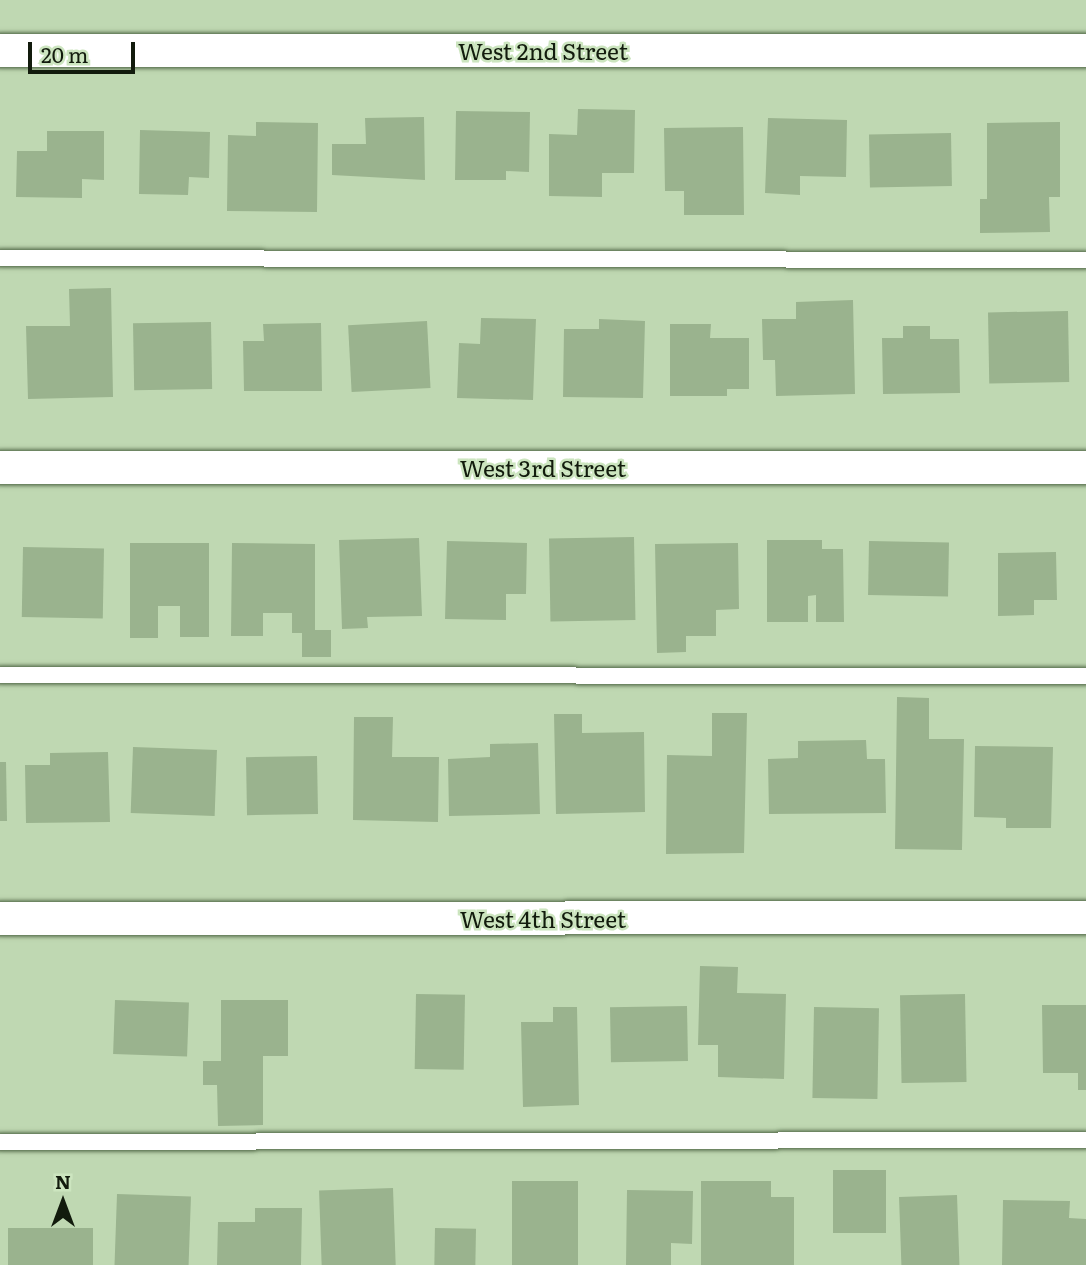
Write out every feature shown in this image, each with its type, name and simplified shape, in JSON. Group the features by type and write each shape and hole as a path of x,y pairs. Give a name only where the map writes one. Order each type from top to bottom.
{"street":[{"name":"West 2nd Street","path":"0,50 1086,50"},
{"name":"West 3rd Street","path":"0,467 1086,467"},
{"name":"West 4th Street","path":"0,918 1086,917"}],"lane":[{"path":"0,258 1086,260"},
{"path":"0,675 1086,676"},
{"path":"0,1142 1086,1140"}],"building":[{"path":"578,109 635,110 634,173 602,173 602,197 549,196 549,134 577,135"},
{"path":"456,111 530,112 529,172 506,171 506,180 455,180"},
{"path":"424,117 425,180 332,175 332,144 366,144 365,118"},
{"path":"768,118 847,120 846,177 800,176 800,195 765,193"},
{"path":"256,122 318,123 317,212 227,211 228,135 256,136"},
{"path":"1060,122 1060,197 1049,197 1050,232 980,233 980,199 987,199 987,123"},
{"path":"743,127 744,215 684,215 684,191 665,191 664,128"},
{"path":"140,130 210,132 209,178 189,177 188,195 139,194"},
{"path":"47,131 104,131 104,180 82,179 82,198 16,197 17,151 47,151"},
{"path":"951,133 952,186 870,187 869,134"},
{"path":"111,288 113,397 28,399 26,326 70,326 69,289"},
{"path":"853,300 855,394 776,396 775,360 763,360 762,319 796,319 796,302"},
{"path":"1068,311 1069,382 989,383 988,312"},
{"path":"481,318 536,319 533,400 457,398 459,343 480,344"},
{"path":"599,319 645,321 643,398 563,397 564,329 599,329"},
{"path":"427,321 431,388 352,392 348,325"},
{"path":"211,322 212,389 134,390 133,323"},
{"path":"321,323 322,391 244,391 243,341 264,341 263,324"},
{"path":"670,324 711,324 710,338 749,338 749,389 727,389 727,396 670,396"},
{"path":"903,326 930,326 930,339 959,339 960,393 883,394 882,338 903,338"},
{"path":"634,537 635,620 550,621 549,538"},
{"path":"419,538 422,616 367,617 368,628 342,629 339,540"},
{"path":"767,540 822,540 822,549 843,549 844,622 816,622 816,595 808,596 808,622 767,622"},
{"path":"447,541 527,543 526,594 506,594 506,620 445,619"},
{"path":"869,541 949,542 948,596 868,595"},
{"path":"130,543 209,543 209,637 180,637 180,606 158,606 158,638 130,638"},
{"path":"232,543 315,544 315,630 331,630 331,657 302,657 302,633 292,633 292,613 263,613 263,636 231,636"},
{"path":"738,543 739,609 716,610 716,636 686,636 686,652 657,653 655,544"},
{"path":"23,547 104,548 103,618 22,617"},
{"path":"1056,552 1057,600 1034,600 1034,615 998,616 998,553"},
{"path":"897,697 929,698 929,739 964,739 962,850 895,849"},
{"path":"712,713 747,713 744,853 666,854 667,755 712,756"},
{"path":"554,714 582,714 582,733 644,732 645,812 556,814"},
{"path":"354,717 393,717 392,757 439,757 438,822 353,820"},
{"path":"866,740 867,759 885,759 886,813 769,814 768,759 798,758 798,741"},
{"path":"538,743 540,814 449,816 448,759 490,757 490,744"},
{"path":"975,746 1053,747 1051,828 1006,828 1006,818 974,817"},
{"path":"133,747 217,750 215,816 131,813"},
{"path":"108,752 110,822 26,823 25,765 50,765 50,753"},
{"path":"317,756 318,814 247,815 246,757"},
{"path":"0,762 6,762 7,821 0,821"},
{"path":"700,966 738,967 737,993 786,994 784,1079 718,1077 718,1045 698,1045"},
{"path":"416,994 465,995 464,1070 415,1069"},
{"path":"965,994 967,1082 902,1083 900,995"},
{"path":"115,1000 189,1003 187,1057 113,1054"},
{"path":"221,1000 288,1000 288,1056 263,1056 263,1125 218,1126 217,1085 203,1085 203,1061 221,1061"},
{"path":"1042,1005 1086,1005 1086,1090 1078,1090 1078,1073 1043,1073"},
{"path":"687,1006 688,1061 611,1062 610,1007"},
{"path":"553,1007 577,1007 579,1105 523,1107 521,1022 553,1022"},
{"path":"814,1007 879,1008 877,1099 812,1098"},
{"path":"833,1170 886,1170 886,1233 833,1233"},
{"path":"512,1181 578,1181 578,1265 512,1265"},
{"path":"701,1181 771,1181 771,1197 794,1197 794,1265 701,1265"},
{"path":"393,1188 396,1265 322,1265 319,1191"},
{"path":"627,1190 693,1191 692,1244 671,1243 671,1265 626,1265"},
{"path":"117,1194 191,1197 189,1265 115,1265"},
{"path":"957,1195 959,1265 901,1265 899,1197"},
{"path":"1003,1200 1070,1201 1069,1218 1086,1219 1086,1265 1002,1265"},
{"path":"255,1208 302,1208 301,1265 217,1265 218,1222 255,1222"},
{"path":"8,1228 93,1228 93,1265 8,1265"},
{"path":"435,1228 476,1229 475,1265 434,1265"}]}
